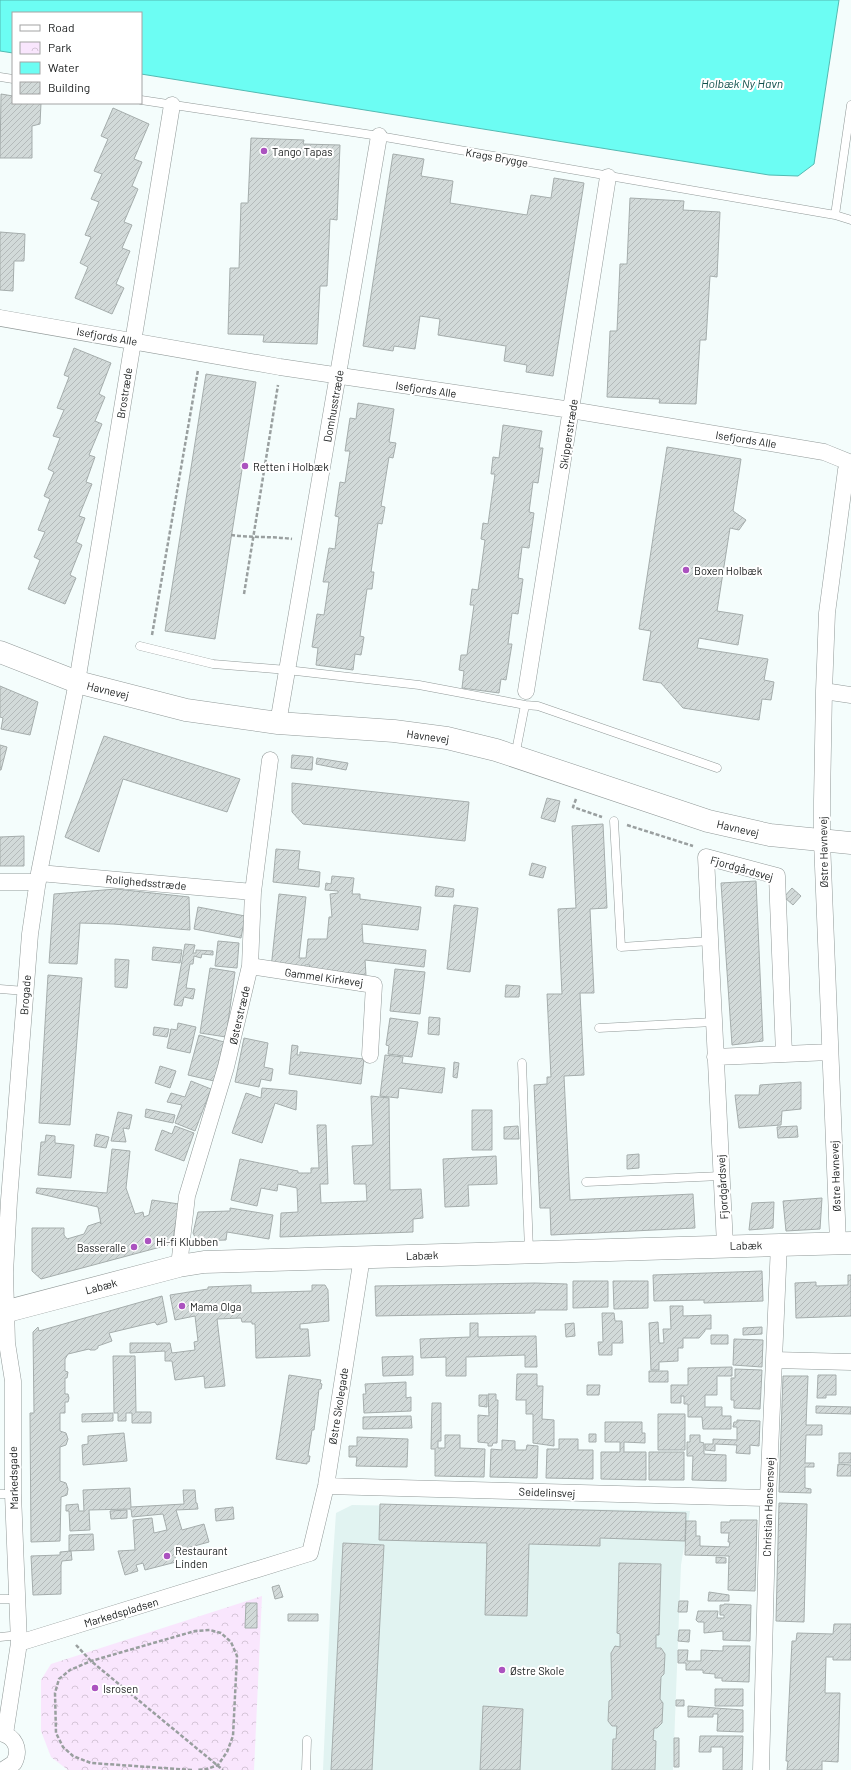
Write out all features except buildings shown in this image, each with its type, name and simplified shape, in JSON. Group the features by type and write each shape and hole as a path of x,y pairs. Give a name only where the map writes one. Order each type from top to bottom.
{"street":[{"name":"Brostræde","path":"77,682 132,340 172,105"},
{"name":"Domhusstræde","path":"278,723 379,136"},
{"name":"Skipperstræde","path":"526,698 608,177"},
{"name":"Isefjords Alle","path":"0,318 132,340 201,354 338,376 571,410 824,452 851,464"},
{"name":"Østre Havnevej","path":"844,1243 830,1052 822,841 824,691 827,613 846,470 851,464"},
{"name":"Havnevej","path":"0,652 77,682 186,710 278,723 394,731 447,738 515,757 708,821 770,835 851,843"},
{"name":"Brogade","path":"3,1313 9,1200 30,934 39,877 77,682"},
{"path":"824,691 851,695"},
{"name":"Østerstræde","path":"179,1266 187,1196 226,1067 250,966 253,892 270,760"},
{"name":"Fjordgårdsvej","path":"725,1246 706,857 778,876 784,1054"},
{"name":"Rolighedsstræde","path":"0,882 39,877 253,892"},
{"name":"Gammel Kirkevej","path":"250,966 374,985 370,1055"},
{"path":"715,1057 830,1052"},
{"name":"Labæk","path":"3,1313 179,1266 230,1260 844,1243"},
{"name":"Christian Hansensvej","path":"761,1770 768,1498 779,1244"},
{"name":"Østre Skolegade","path":"310,1553 326,1486 362,1257"},
{"name":"Markedsgade","path":"3,1313 13,1381 6,1494 18,1599 19,1639"},
{"path":"774,1360 851,1362"},
{"name":"Seidelinsvej","path":"326,1486 768,1498"},
{"name":"Markedspladsen","path":"19,1639 62,1630 310,1553"},
{"path":"13,1768 17,1748 13,1740 3,1734 19,1639"}],"lane":[{"path":"0,77 12,79"},
{"name":"Krags Brygge","path":"142,100 379,136 851,220"},
{"path":"835,216 851,105"},
{"path":"140,646 213,664 287,670 526,698 538,706 717,768"},
{"path":"515,757 526,698"},
{"path":"614,821 621,947 710,941"},
{"path":"0,989 25,991"},
{"path":"599,1028 713,1022"},
{"path":"522,1063 529,1251"},
{"path":"586,1182 721,1176"},
{"path":"0,1599 18,1599"},
{"path":"0,1637 19,1639"},
{"path":"306,1770 307,1740"}],"path":[{"path":"150,649 201,354"},
{"path":"244,594 276,394"},
{"path":"231,535 253,538 276,536 285,538"},
{"path":"583,779 573,807 700,848 706,857"},
{"path":"62,1630 91,1661 223,1770"},
{"path":"192,1770 91,1763 73,1756 63,1747 56,1733 54,1693 59,1679 70,1670 91,1661 195,1631 210,1630 221,1633 231,1642 237,1656 233,1736 227,1752 218,1765 207,1769 197,1770"}],"shaded area":[{"name":"Østre Skole","path":"352,1505 690,1511 681,1565 673,1770 323,1770 336,1513"}],"green space":[{"path":"262,1596 254,1770 68,1770 51,1757 41,1731 41,1680 51,1664"}],"water":[{"name":"Holbæk Ny Havn","path":"0,0 839,0 814,164 798,176 769,175 142,74 142,12 12,12 12,53 0,51"}],"place":[{"name":"Tango Tapas","path":"264,151"},
{"name":"Retten i Holbæk","path":"245,466"},
{"name":"Boxen Holbæk","path":"686,570"},
{"name":"Hi-fi Klubben","path":"148,1241"},
{"name":"Basseralle","path":"134,1247"},
{"name":"Mama Olga","path":"182,1306"},
{"name":"Restaurant Linden","path":"167,1556"},
{"name":"Østre Skole","path":"502,1670"},
{"name":"Isrosen","path":"95,1688"}]}
